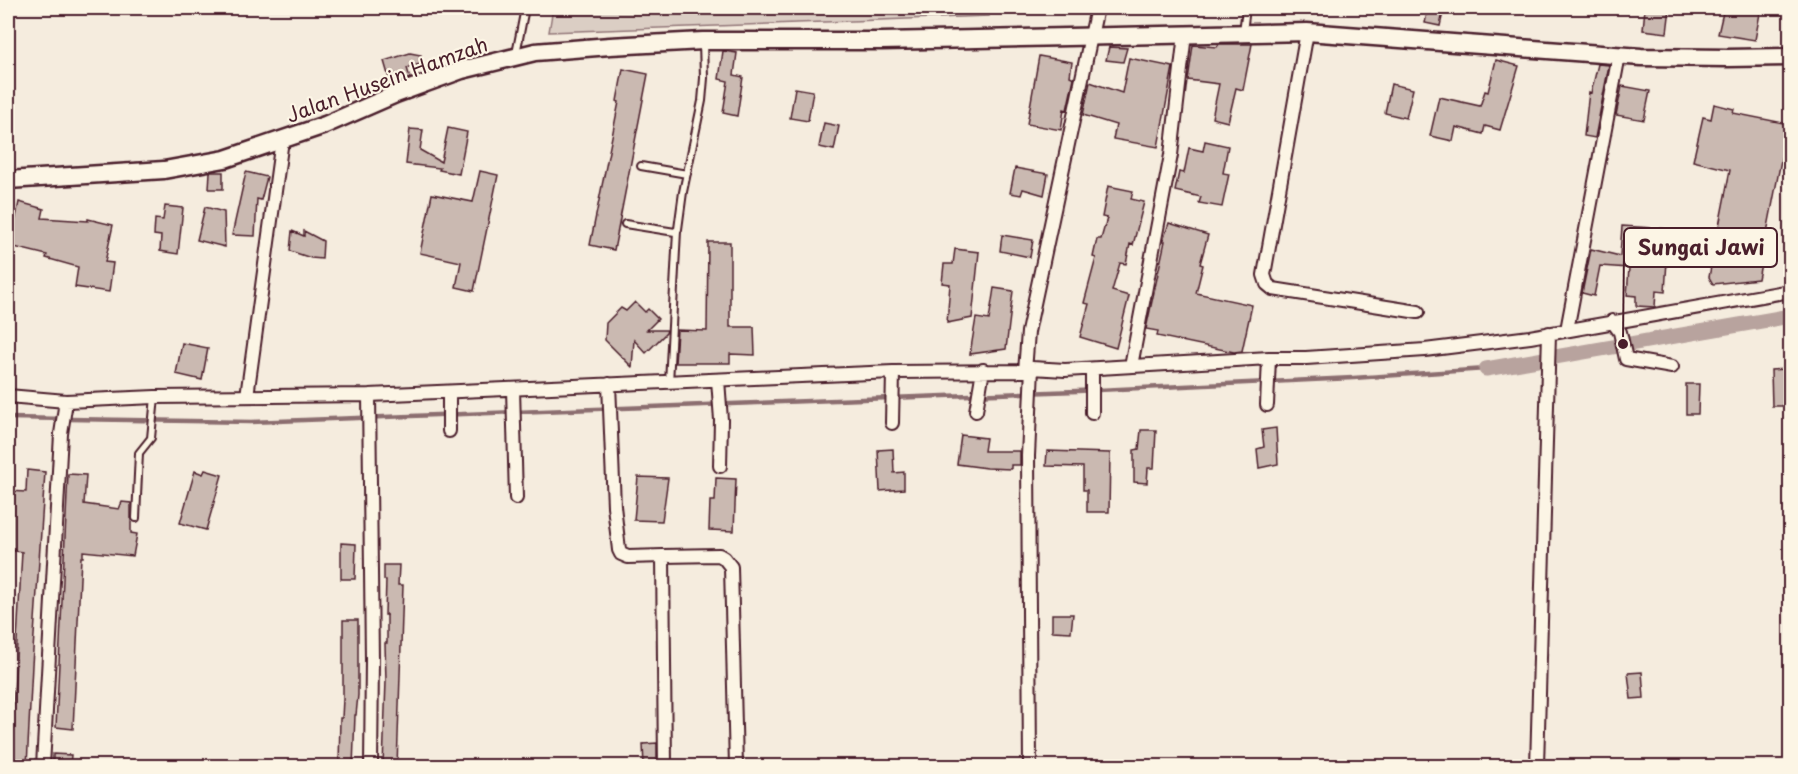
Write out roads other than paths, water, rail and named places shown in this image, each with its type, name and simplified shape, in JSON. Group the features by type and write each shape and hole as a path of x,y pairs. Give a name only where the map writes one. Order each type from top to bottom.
{"street":[{"path":"1030,766 1028,456 1030,372 1028,332 1097,8"},
{"name":"Jalan Husein Hamzah","path":"8,180 164,170 225,159 325,125 396,94 462,70 515,55 703,40 882,41 1307,32 1619,55 1791,57"},
{"path":"1307,32 1264,275 1267,284 1273,289 1418,312"},
{"path":"1131,366 1171,155 1185,34"},
{"path":"1567,330 1619,55"},
{"path":"247,396 282,140"},
{"path":"8,396 65,402 155,401 247,396 449,397 512,392 610,390 669,383 719,384 1065,370 1093,373 1131,366 1269,362 1425,350 1549,336 1612,321 1791,291"},
{"path":"1612,321 1620,332 1626,359 1671,367"},
{"path":"1538,766 1549,336"},
{"path":"1268,400 1269,362"},
{"path":"977,406 983,373"},
{"path":"1092,409 1093,373"},
{"path":"892,418 893,376"},
{"path":"719,384 722,420 720,466"},
{"path":"610,390 614,506 621,554 628,557 719,555 731,567 736,766"},
{"path":"512,392 516,498"},
{"path":"369,395 371,766"},
{"path":"449,397 449,431"},
{"path":"43,766 61,434 65,402"},
{"path":"663,556 665,766"}],"lane":[{"path":"515,55 525,8"},
{"path":"1242,33 1246,8"},
{"path":"669,383 676,231 702,101 703,40"},
{"path":"641,166 687,174"},
{"path":"626,224 662,231 676,231"},
{"path":"136,518 139,453 151,438 155,401"}],"waterway":[{"path":"1486,369 1790,316"},
{"path":"8,418 251,422 1077,391 1353,378 1486,369"}],"place":[{"name":"Sungai Jawi","path":"1623,344"}]}
